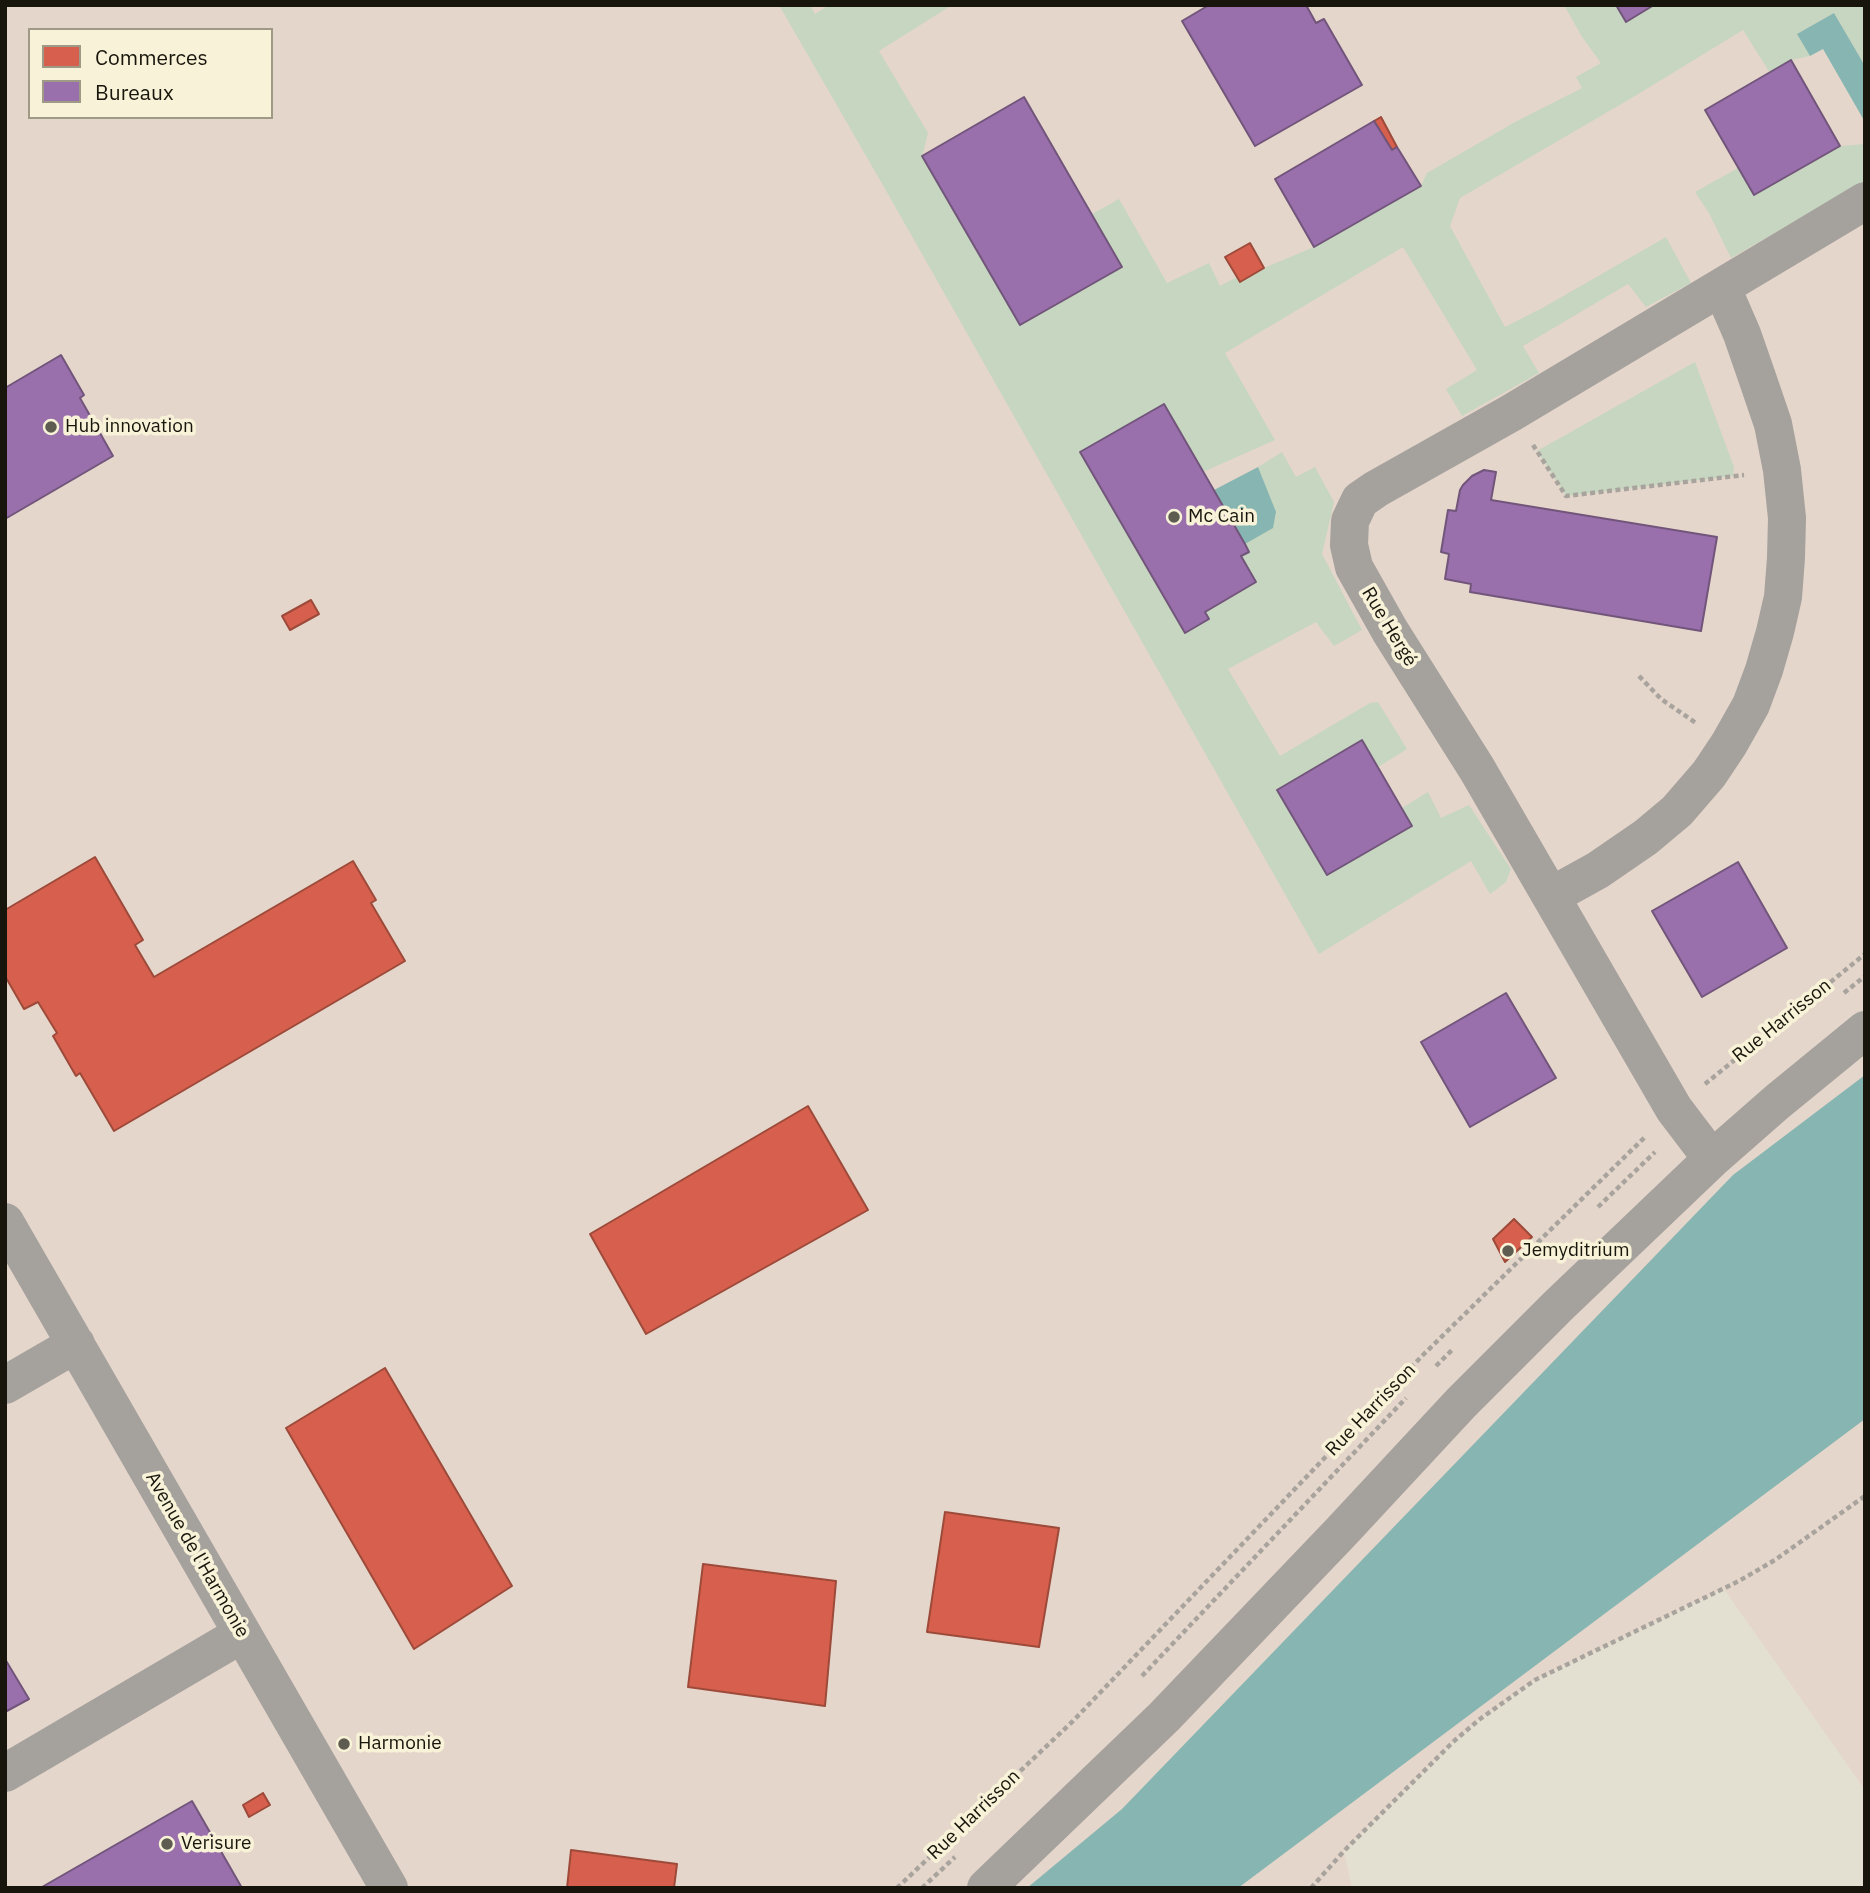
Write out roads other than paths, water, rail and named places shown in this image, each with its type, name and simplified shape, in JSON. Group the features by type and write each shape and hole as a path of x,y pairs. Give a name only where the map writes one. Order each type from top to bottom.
{"street":[{"name":"Rue Hergé","path":"1712,1160 1674,1108 1477,769 1390,631 1354,568 1349,545 1350,522 1360,500 1376,489 1722,288 1865,201"},
{"path":"1551,896 1598,870 1646,837 1677,811 1709,774 1729,744 1751,705 1765,670 1783,597 1787,517 1782,470 1773,424 1742,334 1722,288"},
{"path":"986,1888 1164,1717 1512,1351 1712,1160 1777,1102 1865,1030"},
{"name":"Avenue de l'Harmonie","path":"5,1222 389,1888"},
{"path":"5,1385 75,1344"},
{"path":"5,1773 242,1634"}],"water":[{"path":"1834,13 1865,66 1865,122 1823,49 1810,56 1797,34"},
{"path":"1258,467 1276,512 1273,528 1245,544 1214,490"},
{"path":"1865,1075 1865,1419 1238,1888 1027,1888 1122,1809 1733,1175"}],"place":[{"name":"Hub innovation","path":"51,427"},
{"name":"Mc Cain","path":"1174,517"},
{"name":"Jemyditrium","path":"1508,1251"},
{"name":"Harmonie","path":"344,1744"},
{"name":"Verisure","path":"167,1844"}]}
